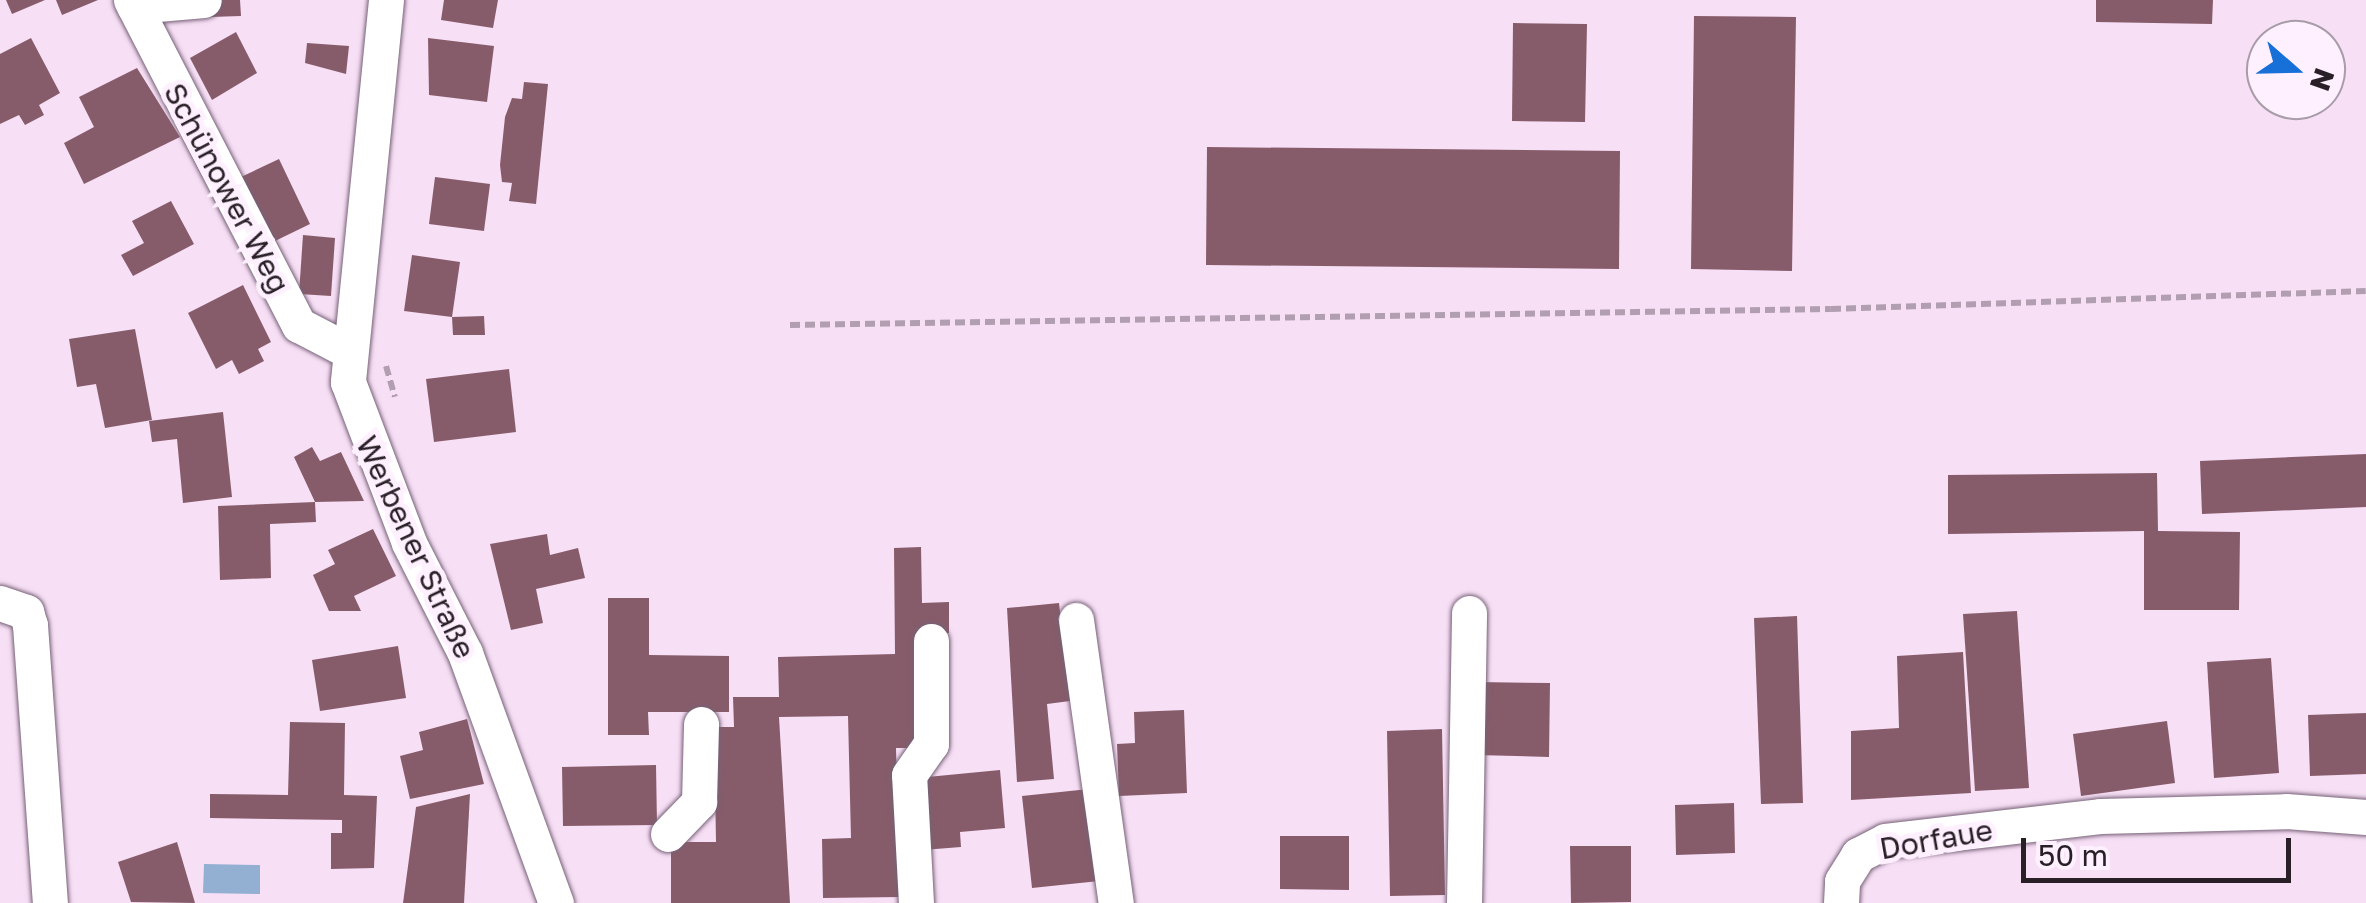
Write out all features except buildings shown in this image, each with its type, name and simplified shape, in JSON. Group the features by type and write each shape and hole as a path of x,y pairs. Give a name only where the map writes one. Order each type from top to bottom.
{"street":[{"path":"132,3 204,0"},
{"name":"Werbener Straße","path":"386,0 365,352 354,411 408,542 466,652 556,903"},
{"name":"Schünower Weg","path":"132,3 298,324 365,352"},
{"path":"0,603 26,612 30,625 50,903"},
{"path":"1464,903 1469,613"},
{"path":"1076,620 1116,903"},
{"path":"916,903 910,776 931,744 931,641"},
{"path":"668,834 699,802 701,724"},
{"name":"Dorfaue","path":"1840,903 1842,881 1858,855 1886,841 2100,816 2286,811 2366,817"}],"path":[{"path":"790,325 1830,309 2366,291"},
{"path":"365,352 397,404"}],"water":[{"path":"204,864 260,865 260,894 203,893"}]}
